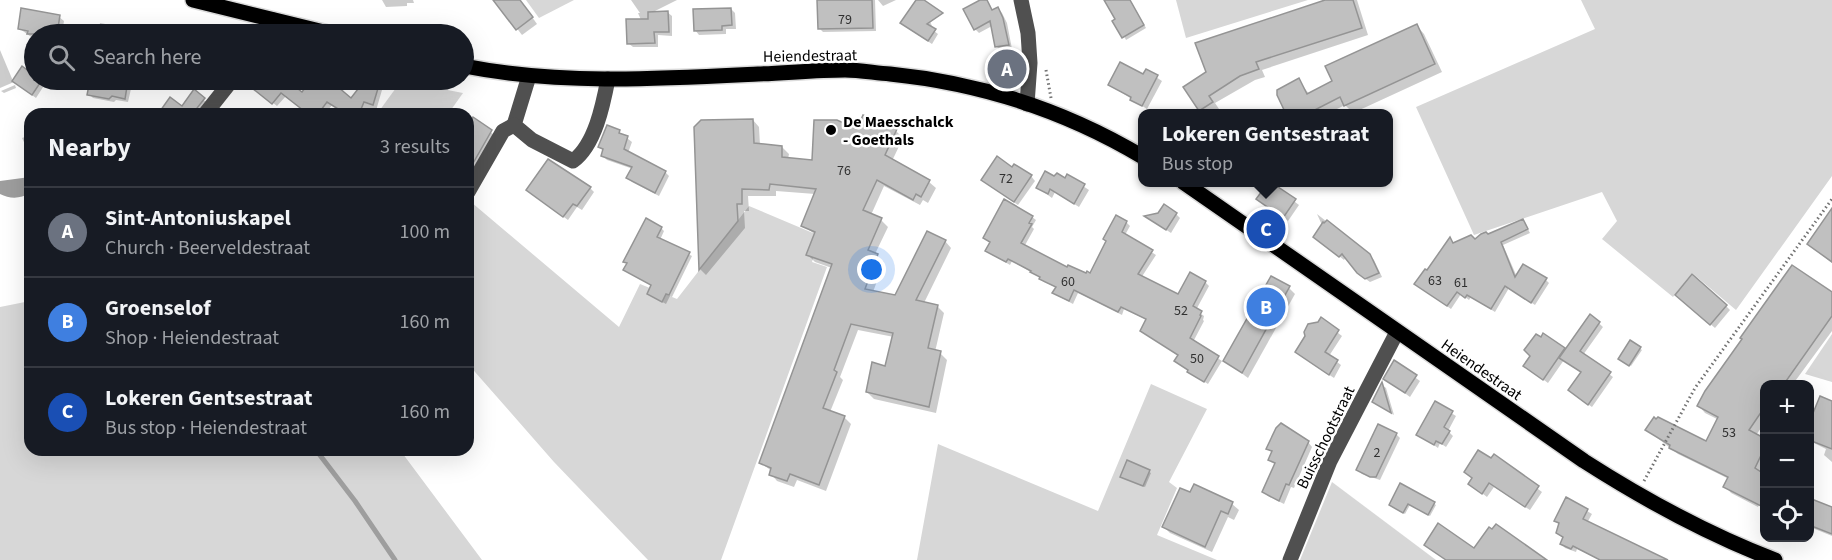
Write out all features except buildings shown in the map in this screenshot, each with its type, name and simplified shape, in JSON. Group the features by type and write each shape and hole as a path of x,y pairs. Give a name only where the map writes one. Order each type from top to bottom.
{"main road":[{"path":"194,0 290,24"},
{"name":"Heiendestraat","path":"474,68 501,74 575,79 847,70 923,78 985,90 1027,104 1098,133 1138,155"},
{"name":"Heiendestraat","path":"1189,187 1636,495 1697,527 1775,560"}],"street":[{"path":"1022,0 1030,63 1027,104"},
{"path":"270,24 273,20"},
{"path":"474,182 503,131 514,125 529,76"},
{"path":"514,125 532,140 573,161 583,153 601,111 608,79"},
{"path":"211,108 224,90"},
{"name":"Buisschootstraat","path":"1290,560 1330,461 1397,332"}],"path":[{"path":"1636,495 1695,388 1832,199"}],"shaded area":[{"path":"526,0 574,0 539,18"},
{"path":"1176,0 1308,0 1186,38"},
{"path":"1581,0 1832,0 1832,176 1736,310 1692,273 1673,297 1602,239 1617,221 1602,192 1474,235 1416,107 1595,29"},
{"path":"394,90 448,90 463,93 452,108 381,108"},
{"path":"24,178 24,195 15,198 0,194 0,181"},
{"path":"474,205 619,327 640,284 677,299 749,206 820,236 812,262 827,267 721,560 648,560 554,462 474,371"},
{"path":"24,302 24,456 404,456 482,560 0,560 0,307"},
{"path":"1832,334 1832,382 1805,374"},
{"path":"1151,384 1207,409 1169,482 1177,488 1157,535 1217,560 917,560 938,444 1098,511"},
{"path":"1332,482 1436,560 1300,560"}],"waterway":[{"path":"321,456 355,501 395,560"}],"place":[{"name":"Sint-Antoniuskapel","path":"1007,69"},
{"name":"De Maesschalck - Goethals","path":"831,130"},
{"name":"Lokeren Gentsestraat","path":"1266,229"},
{"name":"Groenselof","path":"1266,307"}]}
